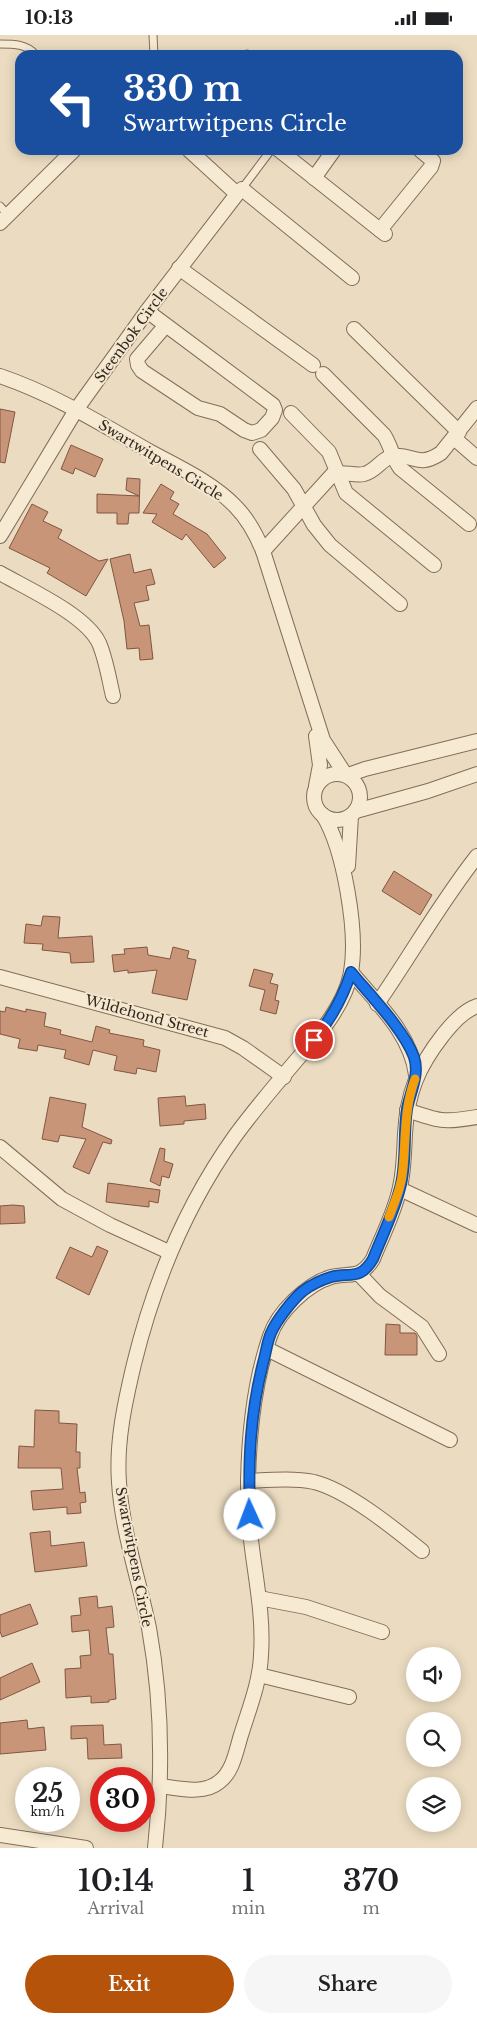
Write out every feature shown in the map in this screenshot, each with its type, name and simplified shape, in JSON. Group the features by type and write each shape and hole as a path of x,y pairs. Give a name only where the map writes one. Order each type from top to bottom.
{"street":[{"path":"3,215 69,155"},
{"path":"195,155 352,278"},
{"path":"285,155 383,232 431,167 433,161 426,155"},
{"path":"314,178 330,155"},
{"name":"Steenbok Circle","path":"0,536 76,410 179,268 239,191"},
{"path":"179,268 318,370 384,435 389,443 392,457 400,468 469,524"},
{"path":"147,311 166,325 273,405 275,410 272,418 260,430 252,433 244,430 220,414 198,408 142,371 137,359 166,325"},
{"path":"354,329 477,459"},
{"name":"Swartwitpens Circle","path":"0,375 44,393 185,471 223,495 245,518 256,534 263,551 323,740 346,775"},
{"path":"263,551 333,474 364,474 392,457 426,460 441,453 477,408"},
{"path":"291,413 329,452 346,493 434,565"},
{"path":"260,449 294,489 314,525 330,545 400,604"},
{"path":"0,573 77,618 91,631 99,644 113,696"},
{"name":"Swartwitpens Circle","path":"311,706 320,758 320,772 315,788"},
{"path":"477,741 346,775 331,774 324,777 315,788 315,803 323,815 336,820 477,774"},
{"path":"346,775 359,788 361,800 353,813"},
{"name":"Swartwitpens Circle","path":"346,879 353,813"},
{"name":"Swartwitpens Circle","path":"155,1848 160,1786 159,1717 154,1663 124,1518 119,1481 118,1460 123,1417 152,1297 169,1252 200,1190 224,1152 333,1015 342,999 351,972 352,935 346,879 337,843 323,815"},
{"path":"377,1004 438,909 477,856"},
{"path":"351,972 407,1043 414,1059 416,1075"},
{"name":"Wildehond Street","path":"0,977 225,1038 243,1047 284,1077"},
{"path":"160,1786 209,1789 228,1774 259,1675 262,1637 250,1530 248,1481 250,1429 254,1398 271,1333 280,1318 302,1292 332,1277 359,1274 367,1269 373,1259 400,1189 407,1110 410,1092 416,1075 428,1054 444,1033 460,1016 477,1005"},
{"path":"407,1110 446,1122 477,1117"},
{"path":"0,1147 62,1199 110,1225 169,1252"},
{"path":"400,1189 477,1225"},
{"path":"359,1274 380,1296 422,1327 439,1354"},
{"path":"267,1349 450,1439"},
{"path":"248,1481 286,1479 315,1483 341,1494 422,1551"},
{"path":"259,1598 306,1607 382,1632"},
{"path":"259,1675 350,1697"},
{"path":"0,1835 86,1848"}],"lane":[{"path":"153,35 154,50"},
{"path":"0,44 21,45 31,50"},
{"path":"239,191 267,155"}],"building":[{"path":"0,409 15,412 5,463 0,462"},
{"path":"71,445 103,459 95,477 75,468 73,474 61,469"},
{"path":"127,478 140,479 139,513 129,513 128,524 117,524 117,513 97,513 97,494 139,496 126,490"},
{"path":"161,484 174,492 170,499 179,504 173,514 207,534 226,558 214,568 186,534 182,540 152,522 157,514 143,513"},
{"path":"32,504 48,512 43,521 62,530 58,538 99,561 108,559 86,596 47,573 50,568 9,548"},
{"path":"130,554 134,573 151,569 155,584 146,586 149,600 134,603 140,626 149,625 153,659 140,660 139,648 127,649 124,621 110,559"},
{"path":"394,871 432,895 420,915 382,891"},
{"path":"43,916 60,917 58,938 92,936 94,962 71,963 70,953 42,950 43,944 24,943 26,924 41,926"},
{"path":"147,947 148,955 170,959 173,947 189,951 187,958 196,960 187,1000 152,993 157,970 128,973 128,970 114,972 112,955 125,954 124,949"},
{"path":"254,969 273,974 270,983 278,985 275,1000 279,1001 276,1014 260,1010 265,990 249,986"},
{"path":"6,1007 26,1012 26,1009 46,1013 44,1026 61,1030 60,1034 92,1042 96,1026 110,1030 109,1033 144,1040 143,1046 160,1050 156,1072 137,1068 136,1074 114,1070 117,1056 93,1050 89,1065 64,1058 66,1050 38,1045 37,1051 18,1048 20,1039 0,1034 0,1011 5,1012"},
{"path":"185,1096 186,1106 205,1104 206,1119 184,1121 184,1124 160,1126 158,1098"},
{"path":"50,1097 86,1104 82,1127 112,1140 111,1144 103,1142 89,1174 73,1167 86,1139 60,1135 58,1142 42,1139"},
{"path":"160,1148 165,1149 164,1161 173,1164 169,1178 162,1176 160,1186 150,1181"},
{"path":"108,1183 160,1190 158,1203 149,1201 149,1207 106,1202"},
{"path":"0,1206 24,1206 25,1223 0,1224"},
{"path":"97,1246 108,1251 89,1295 56,1278 70,1247 92,1257"},
{"path":"386,1324 400,1325 400,1333 415,1333 417,1336 417,1355 385,1355"},
{"path":"35,1410 59,1411 59,1423 77,1424 76,1452 80,1452 80,1468 77,1468 80,1493 85,1492 86,1502 80,1503 81,1513 67,1514 67,1507 33,1510 31,1491 63,1489 61,1468 18,1468 19,1446 34,1447"},
{"path":"50,1531 51,1546 84,1542 87,1566 35,1572 30,1533"},
{"path":"97,1596 98,1608 112,1606 114,1627 106,1628 109,1654 113,1654 116,1699 109,1700 109,1702 91,1703 91,1696 66,1698 65,1669 81,1668 80,1656 91,1655 89,1630 72,1632 71,1616 81,1615 79,1598"},
{"path":"30,1604 38,1624 2,1637 0,1615"},
{"path":"32,1663 40,1682 0,1700 0,1678"},
{"path":"27,1720 28,1729 44,1727 46,1750 0,1754 0,1723"},
{"path":"103,1725 104,1745 121,1744 122,1758 88,1759 87,1738 71,1739 71,1726"}],"slow traffic":[{"path":"389,1217 400,1189 407,1110 410,1092 415,1079"}],"route":[{"path":"250,1515 248,1481 250,1429 254,1398 271,1333 280,1318 302,1292 332,1277 359,1274 367,1269 373,1259 400,1189 407,1110 410,1092 416,1075 414,1059 407,1043 351,972 342,999 333,1015 314,1040"}]}
